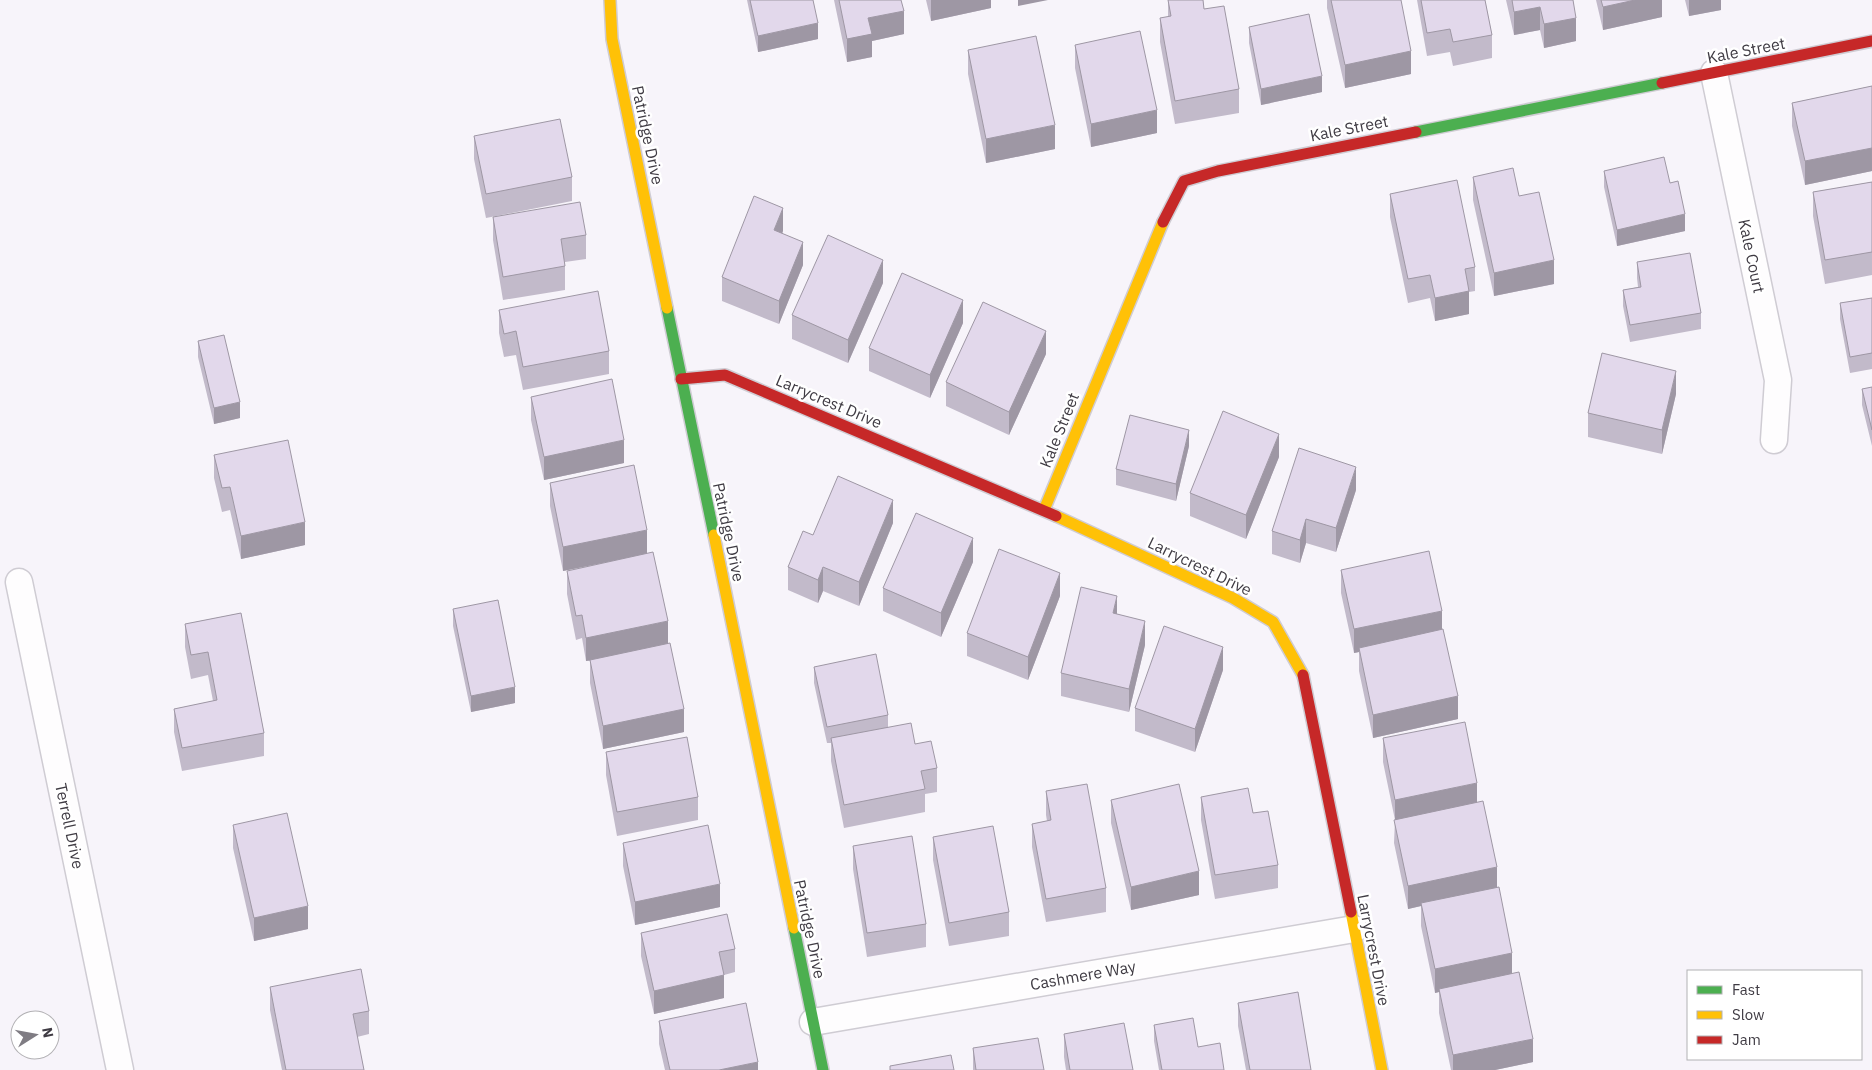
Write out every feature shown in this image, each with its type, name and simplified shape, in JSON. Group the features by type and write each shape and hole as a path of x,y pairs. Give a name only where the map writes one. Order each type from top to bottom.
{"street":[{"name":"Patridge Drive","path":"610,0 612,39 823,1070"},
{"name":"Kale Street","path":"1044,510 1169,208 1184,182 1227,169 1872,41"},
{"name":"Kale Court","path":"1714,73 1778,380 1774,440"},
{"name":"Larrycrest Drive","path":"682,379 725,375 1044,510 1233,598 1273,622 1303,673 1382,1070"},
{"name":"Terrell Drive","path":"20,582 120,1070"},
{"name":"Cashmere Way","path":"813,1022 1354,928"}],"building":[{"path":"750,0 813,0 818,23 758,36"},
{"path":"839,0 901,0 904,11 868,18 872,34 847,39"},
{"path":"1168,0 1203,0 1204,9 1224,6 1239,89 1175,101 1160,18 1171,16"},
{"path":"1331,0 1401,0 1411,51 1345,65"},
{"path":"1421,0 1485,0 1492,35 1453,42 1450,29 1427,33"},
{"path":"1512,0 1573,0 1576,18 1544,24 1540,7 1514,12"},
{"path":"1601,0 1635,0 1603,7"},
{"path":"1309,14 1322,76 1261,89 1249,27"},
{"path":"1140,31 1157,110 1091,124 1075,45"},
{"path":"1036,36 1055,125 986,139 968,50"},
{"path":"1872,86 1872,148 1805,161 1792,103"},
{"path":"560,119 572,177 486,194 474,136"},
{"path":"1664,157 1670,183 1678,181 1685,214 1617,230 1604,171"},
{"path":"1513,168 1519,196 1539,192 1554,260 1494,273 1473,177"},
{"path":"1457,180 1475,267 1465,269 1469,291 1435,298 1430,275 1408,279 1390,194"},
{"path":"1872,182 1872,252 1825,260 1813,192"},
{"path":"754,196 783,208 774,230 803,242 779,301 722,277"},
{"path":"580,202 586,235 561,239 565,266 503,277 493,217"},
{"path":"828,235 883,260 848,340 792,315"},
{"path":"1690,253 1701,313 1630,325 1623,290 1641,287 1637,262"},
{"path":"902,273 963,300 930,375 869,348"},
{"path":"598,291 609,351 523,367 516,331 504,334 499,310"},
{"path":"1872,298 1872,353 1850,357 1840,303"},
{"path":"983,302 1046,331 1009,412 946,382"},
{"path":"224,335 240,402 214,408 198,341"},
{"path":"1602,353 1676,371 1662,430 1588,413"},
{"path":"612,379 624,440 544,457 531,397"},
{"path":"1872,387 1872,430 1862,389"},
{"path":"1223,411 1279,434 1246,515 1190,493"},
{"path":"1130,415 1189,430 1176,484 1116,469"},
{"path":"288,440 305,522 241,536 230,487 222,488 214,455"},
{"path":"1299,448 1356,467 1336,528 1306,519 1300,540 1272,531"},
{"path":"634,465 647,530 563,547 550,483"},
{"path":"838,476 893,500 859,582 823,567 818,580 788,567 803,531 813,535"},
{"path":"916,513 973,538 941,613 883,588"},
{"path":"999,549 1060,573 1028,657 967,633"},
{"path":"1429,551 1442,611 1354,629 1341,570"},
{"path":"653,552 668,621 586,638 582,615 576,616 567,571"},
{"path":"1081,587 1117,596 1113,613 1145,621 1129,689 1061,673"},
{"path":"498,600 515,687 471,696 453,609"},
{"path":"241,613 264,733 182,748 174,709 217,700 208,652 191,655 185,624"},
{"path":"1164,626 1223,647 1195,729 1135,708"},
{"path":"1443,629 1458,696 1373,715 1359,648"},
{"path":"670,643 684,709 603,726 590,660"},
{"path":"876,654 888,715 827,727 814,667"},
{"path":"1465,722 1477,783 1395,800 1383,738"},
{"path":"911,723 915,744 931,741 937,768 921,771 925,789 844,805 831,738"},
{"path":"687,737 698,797 617,812 606,752"},
{"path":"1087,784 1106,888 1046,899 1032,824 1051,820 1046,791"},
{"path":"1179,784 1199,871 1131,887 1111,800"},
{"path":"1248,788 1253,813 1268,811 1278,865 1215,875 1201,797"},
{"path":"1483,801 1497,867 1408,886 1394,820"},
{"path":"287,813 308,906 254,918 233,825"},
{"path":"708,825 720,884 635,902 623,843"},
{"path":"993,826 1009,912 949,923 933,837"},
{"path":"912,836 926,924 867,933 853,846"},
{"path":"1499,887 1512,953 1435,969 1421,903"},
{"path":"727,914 735,949 719,952 724,975 654,991 641,933"},
{"path":"361,969 369,1011 353,1014 364,1070 286,1070 270,987"},
{"path":"1519,972 1533,1039 1453,1055 1439,989"},
{"path":"1298,992 1311,1070 1250,1070 1238,1003"},
{"path":"746,1003 758,1062 719,1070 670,1070 659,1021"},
{"path":"1193,1018 1198,1047 1220,1043 1224,1070 1162,1070 1154,1025"},
{"path":"1124,1023 1133,1070 1070,1070 1064,1034"},
{"path":"1038,1038 1044,1070 976,1070 973,1048"},
{"path":"951,1055 954,1070 890,1070 890,1066"}],"traffic: fast":[{"path":"1416,132 1662,83"},
{"path":"667,308 714,535"},
{"path":"794,928 823,1070"}],"traffic: slow":[{"path":"610,0 612,39 667,308"},
{"path":"1044,510 1163,222"},
{"path":"1056,516 1233,598 1273,622 1303,675"},
{"path":"714,535 794,928"},
{"path":"1351,912 1382,1070"}],"traffic: jam":[{"path":"1662,83 1872,41"},
{"path":"1163,222 1184,181 1218,171 1416,132"},
{"path":"681,379 725,375 1056,516"},
{"path":"1303,675 1351,912"}]}
